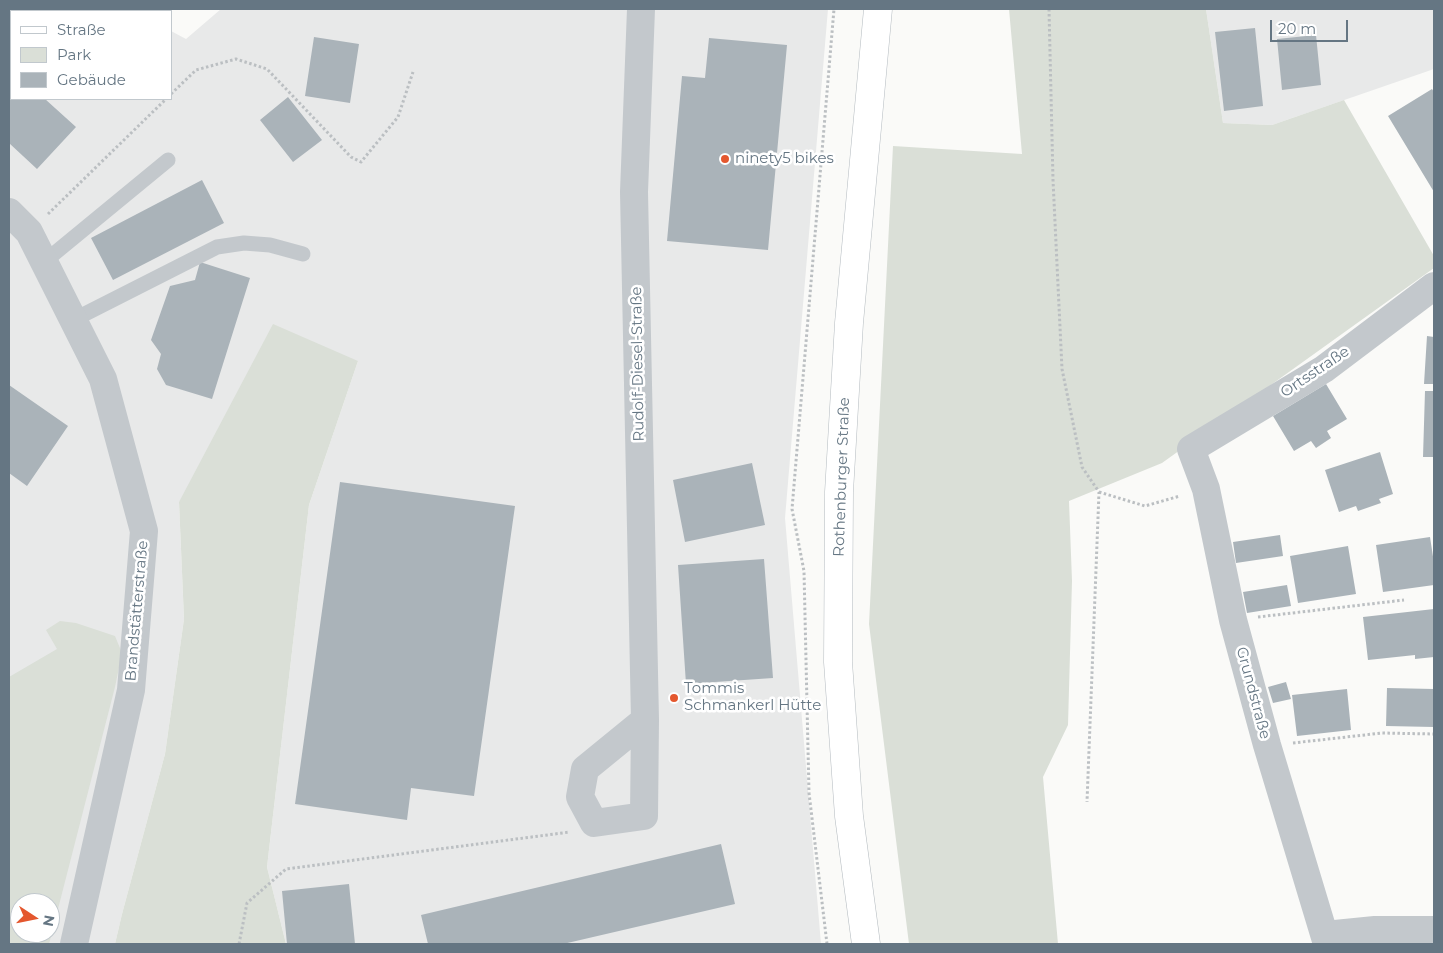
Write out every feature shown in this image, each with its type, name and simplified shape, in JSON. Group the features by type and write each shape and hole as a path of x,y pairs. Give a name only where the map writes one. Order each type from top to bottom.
{"main road":[{"name":"Rothenburger Straße","path":"866,944 849,816 838,662 839,492 850,324 878,9"}],"street":[{"name":"Rudolf-Diesel-Straße","path":"594,823 644,816 645,720 634,192 640,9"},
{"name":"Brandstätterstraße","path":"9,212 29,232 103,379 144,531 131,690 74,944"},
{"name":"Ortsstraße","path":"1191,449 1324,368 1434,286"},
{"name":"Grundstraße","path":"1191,449 1206,489 1233,620 1268,746 1326,940 1375,930 1434,930"},
{"path":"594,823 580,797 585,769 645,720"}],"lane":[{"path":"44,262 168,160"},
{"path":"73,320 217,247 244,243 270,245 303,254"}],"path":[{"path":"1049,9 1053,180 1062,369 1082,467 1099,492 1087,802"},
{"path":"172,93 196,70 236,59 267,69 351,158 360,162 398,118 413,72"},
{"path":"29,232 165,100"},
{"path":"1099,492 1144,506 1206,489"},
{"path":"1233,620 1404,600"},
{"path":"1268,746 1382,733 1434,734"},
{"path":"239,944 247,903 286,869 566,833 594,823"}],"shaded area":[{"path":"9,9 137,10 10,10 10,100 172,100 172,32 186,39 221,9 828,9 785,518 821,944 286,944 267,867 309,505 358,361 179,502 184,619 165,754 115,944 9,944"},
{"path":"1206,9 1434,9 1434,69 1272,125 1223,123"}],"green space":[{"path":"1009,9 1206,9 1223,123 1272,125 1344,100 1434,256 1434,268 1162,463 1069,501 1072,581 1068,725 1043,777 1058,944 909,944 869,624 893,146 1022,154"},
{"path":"273,324 358,361 309,505 267,867 286,944 115,944 165,754 184,619 179,502"},
{"path":"60,621 76,623 115,636 122,653 60,901 60,893 10,893 10,943 49,944 9,944 9,677 57,649 46,630"}],"building":[{"path":"1255,28 1263,106 1224,111 1215,32"},
{"path":"1316,35 1321,85 1282,90 1277,39"},
{"path":"314,37 359,44 350,103 305,96"},
{"name":"ninety5 bikes","path":"709,38 787,45 768,250 667,241 682,76 705,78"},
{"path":"10,70 10,100 46,100 76,127 37,169 9,143"},
{"path":"1432,89 1434,92 1434,192 1388,116"},
{"path":"288,97 322,140 293,162 260,120"},
{"path":"202,180 224,223 113,280 91,238"},
{"path":"200,262 250,278 212,399 166,385 157,369 161,354 151,340 170,286 195,280"},
{"path":"1427,336 1434,337 1434,384 1424,384"},
{"path":"1326,384 1347,419 1327,431 1331,438 1316,448 1311,441 1294,451 1273,416"},
{"path":"9,385 68,426 27,486 9,473"},
{"path":"1425,391 1434,391 1434,457 1423,457"},
{"path":"1380,452 1393,494 1379,499 1381,503 1358,511 1356,506 1339,512 1325,470"},
{"path":"752,463 765,525 685,542 673,480"},
{"path":"340,482 515,506 474,796 411,788 407,820 295,804"},
{"path":"1280,535 1283,556 1236,563 1233,542"},
{"path":"1430,537 1434,563 1434,585 1383,592 1376,545"},
{"path":"1348,546 1356,594 1298,603 1290,556"},
{"path":"764,559 773,678 686,684 678,565"},
{"path":"1287,585 1291,606 1247,613 1243,592"},
{"path":"1434,609 1434,657 1415,659 1415,655 1368,660 1363,617"},
{"path":"1286,682 1291,699 1273,703 1268,687"},
{"path":"1387,688 1434,689 1434,727 1386,726"},
{"path":"1347,689 1351,730 1297,736 1292,695"},
{"path":"721,844 735,904 563,944 428,944 421,915"},
{"path":"349,884 355,944 287,944 282,891"}],"place":[{"name":"ninety5 bikes","path":"725,159"},
{"name":"Tommis Schmankerl Hütte","path":"674,698"}]}
